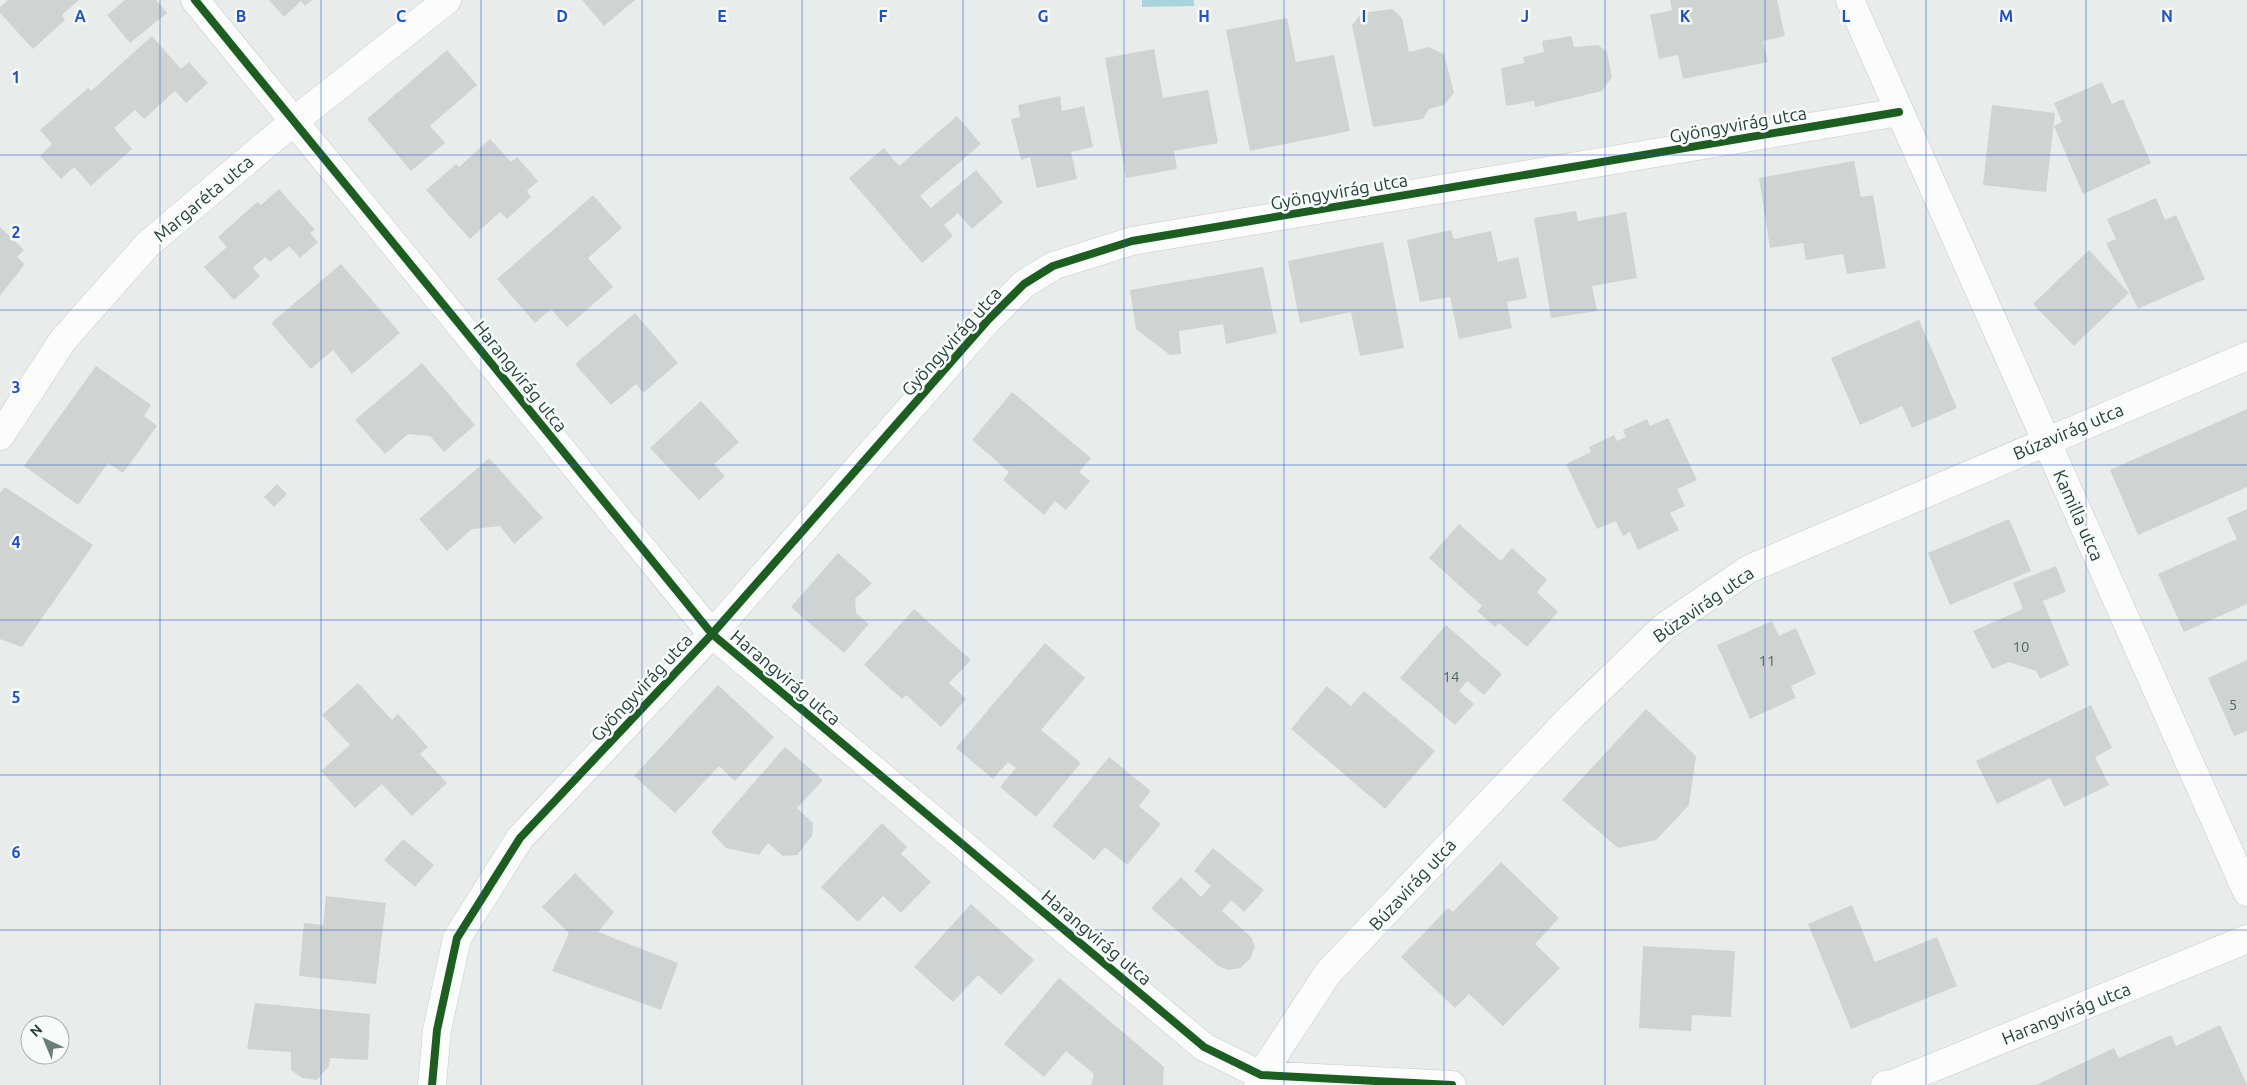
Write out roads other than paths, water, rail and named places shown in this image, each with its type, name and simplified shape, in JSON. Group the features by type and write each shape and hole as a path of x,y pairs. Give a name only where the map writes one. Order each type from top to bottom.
{"street":[{"name":"Harangvirág utca","path":"195,0 712,634 1204,1047 1260,1080 1452,1085"},
{"name":"Margaréta utca","path":"0,436 63,340 148,244 293,122 448,0"},
{"name":"Kamilla utca","path":"1850,0 2247,892"},
{"name":"Gyöngyvirág utca","path":"432,1085 437,1030 457,938 520,838 712,634 987,321 1024,284 1053,266 1132,241 1899,112"},
{"name":"Búzavirág utca","path":"1260,1080 1328,973 1572,716 1664,627 1749,569 2046,440 2247,356"},
{"name":"Harangvirág utca","path":"1885,1085 1893,1084 2247,939"}],"water":[{"path":"1142,0 1194,0 1194,6 1142,7"}]}
